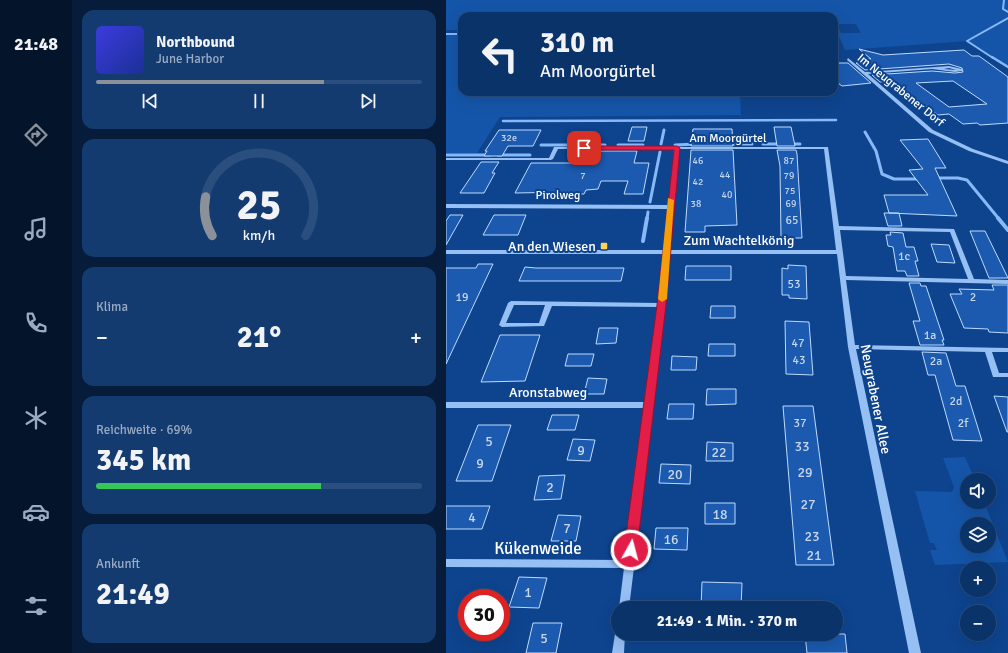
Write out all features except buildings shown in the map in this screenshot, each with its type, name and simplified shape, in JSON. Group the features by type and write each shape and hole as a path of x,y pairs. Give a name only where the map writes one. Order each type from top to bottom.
{"street":[{"name":"Im Neugrabener Dorf","path":"848,59 866,73 931,131 971,150 1008,163"},
{"path":"866,73 930,68 952,67 960,70 955,71 930,68"},
{"name":"Am Moorgürtel","path":"446,159 551,159 556,148 826,148"},
{"path":"625,601 662,305 670,207 677,148"},
{"name":"Neugrabener Allee","path":"826,148 852,347 915,653"},
{"name":"Pirolweg","path":"446,206 670,207"},
{"path":"836,228 952,230 972,281"},
{"name":"Zum Wachtelkönig","path":"446,252 839,252"},
{"path":"843,278 1008,282"},
{"path":"549,304 542,326 502,325 511,303 662,305"},
{"path":"852,347 1008,350"},
{"path":"988,350 996,375 1008,375"},
{"name":"Aronstabweg","path":"446,405 650,405"},
{"name":"Kükenweide","path":"446,563 629,564"},
{"path":"618,653 619,641"}],"shaded area":[{"path":"446,0 1008,0 1008,67 967,41 845,50 838,35 838,26 841,33 861,33 856,24 838,24 838,12 458,12 458,30 446,30"},
{"path":"446,35 458,35 458,96 740,96 741,115 500,117 477,153 446,153"},
{"path":"965,457 972,473 960,473 960,509 987,509 990,517 960,517 960,553 996,553 996,532 1008,562 960,561 960,564 935,565 930,550 937,550 934,543 930,543 915,491 952,492 954,487 943,458"}],"waterway":[{"path":"1004,0 1003,9 1008,12"},
{"path":"993,58 967,41 1008,18"},
{"path":"446,34 458,34"},
{"path":"992,57 1008,67"},
{"path":"503,121 836,120"},
{"path":"661,144 664,130"},
{"path":"865,132 876,151 882,174 894,179 921,179"},
{"path":"675,145 697,144"},
{"path":"727,144 752,144"},
{"path":"763,144 800,144"},
{"path":"541,145 605,145"},
{"path":"618,145 643,145"},
{"path":"650,202 660,152"},
{"path":"446,155 490,155"},
{"path":"498,155 530,155"},
{"path":"935,178 958,178 967,180 999,219"},
{"path":"647,219 648,212"},
{"path":"643,241 647,218"},
{"path":"998,218 1008,230"}],"slow traffic":[{"path":"662,299 671,200"}],"place":[{"name":"An den Wiesen","path":"604,246"}],"route":[{"path":"584,148 677,148 670,207 662,305 631,550"}]}
